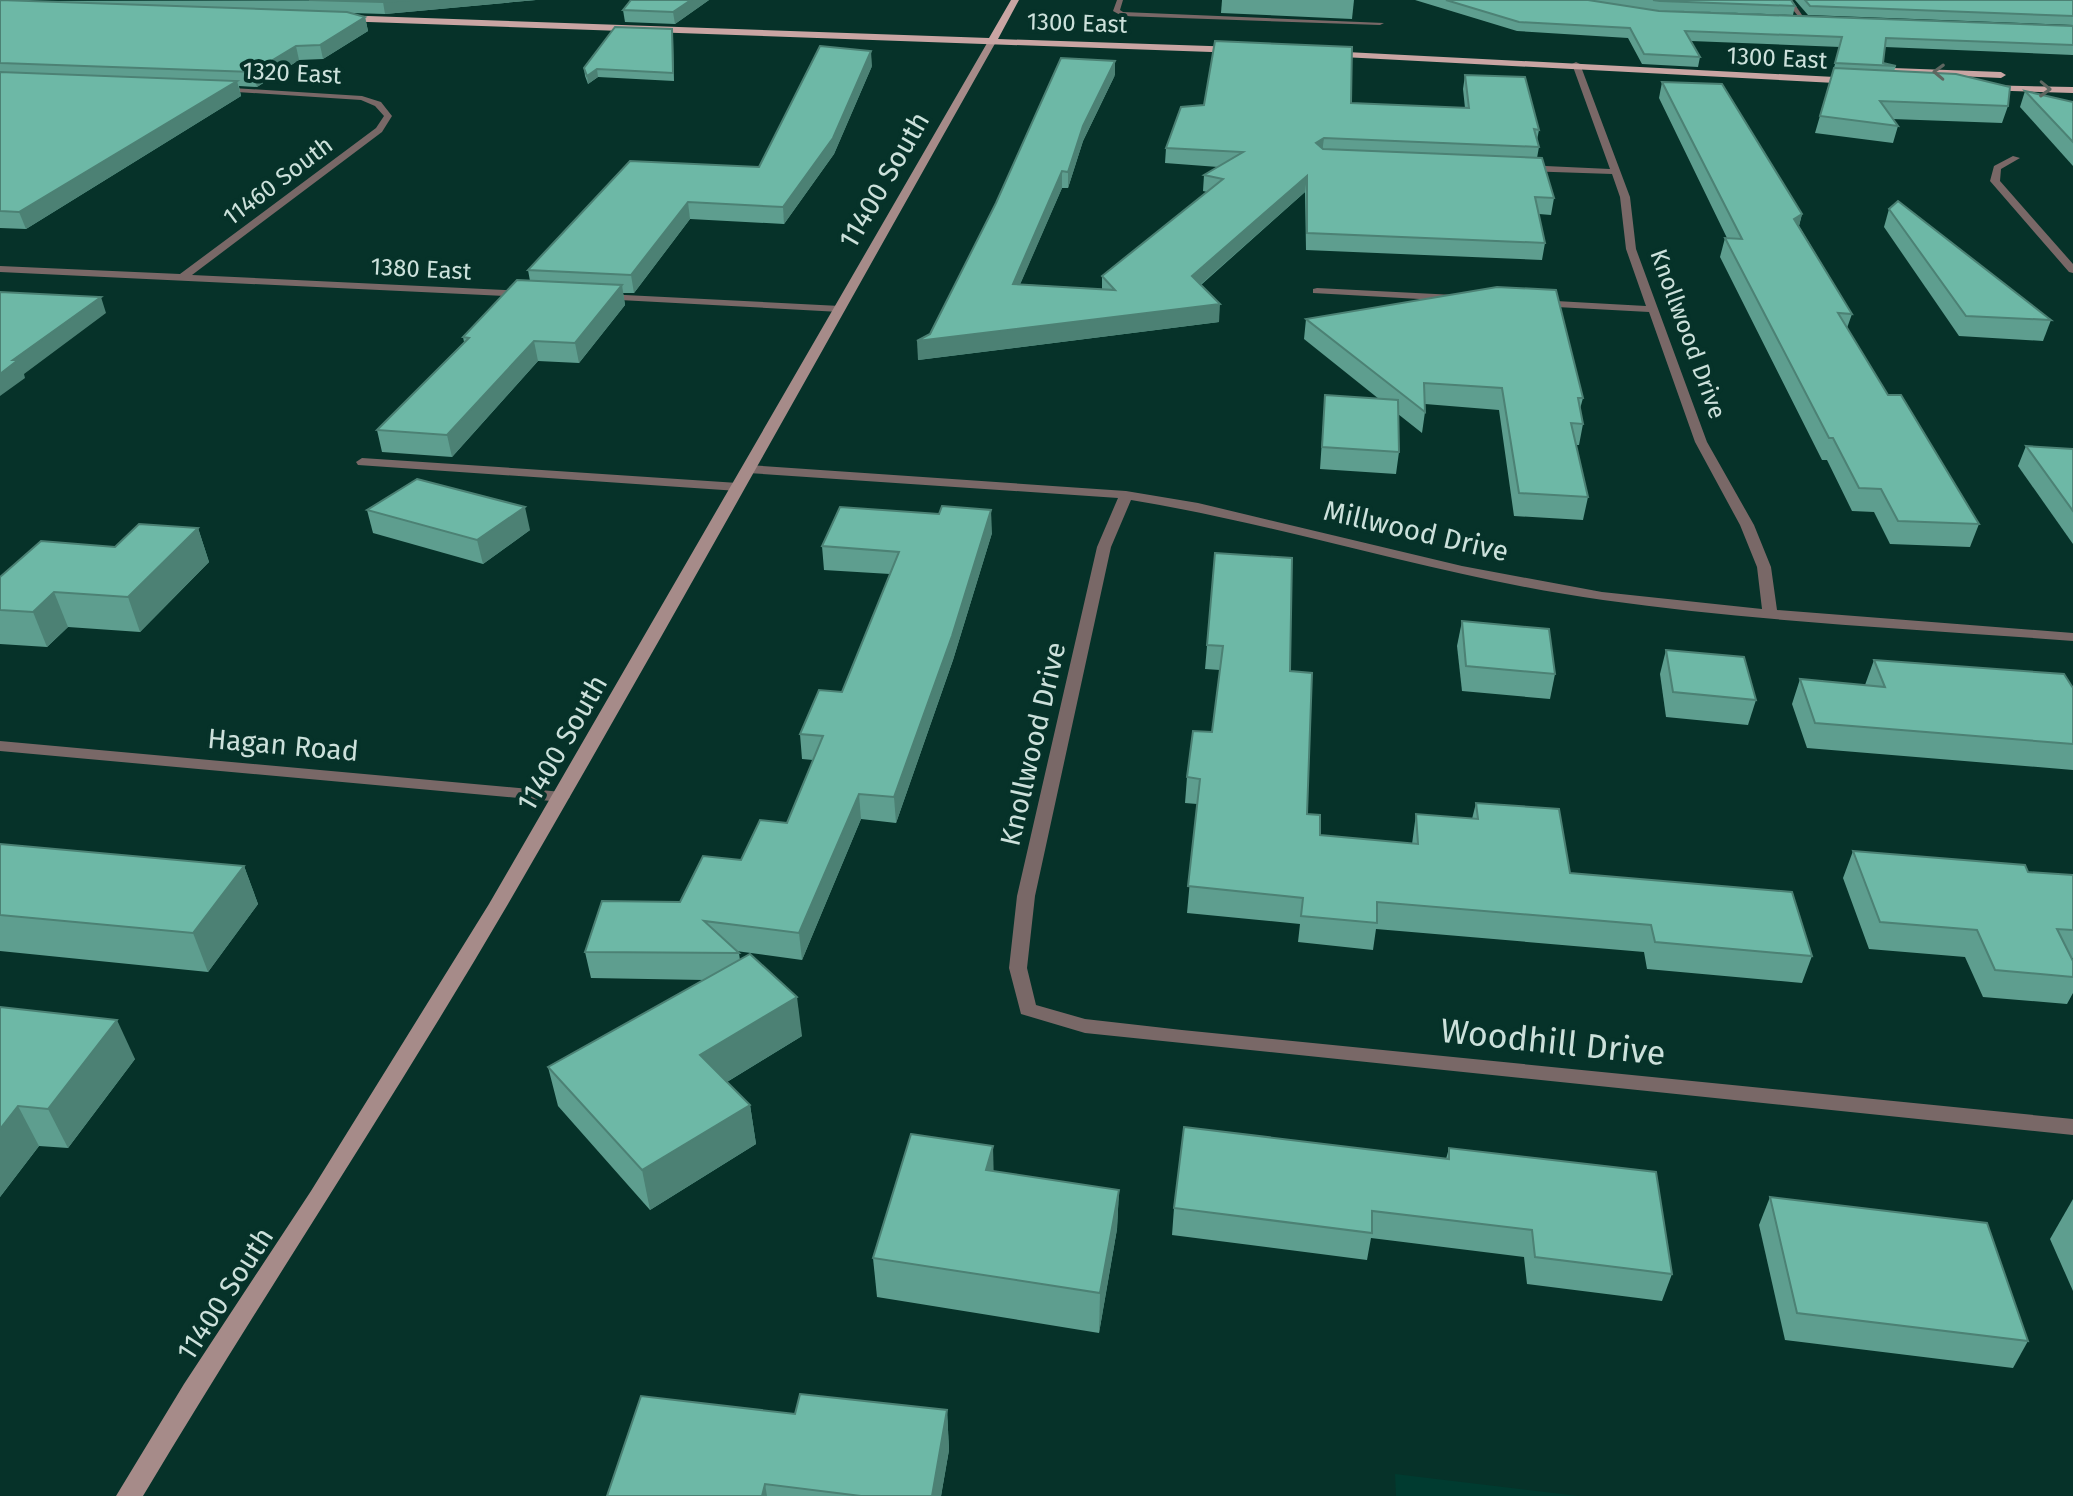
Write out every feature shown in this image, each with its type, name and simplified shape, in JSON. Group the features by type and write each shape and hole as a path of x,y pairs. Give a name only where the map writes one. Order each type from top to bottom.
{"main road":[{"name":"11400 South","path":"129,1496 418,1038 562,797 1015,0"},
{"name":"1300 East","path":"334,18 1243,50"},
{"name":"1300 East","path":"1322,53 1872,82"},
{"name":"1300 East","path":"1576,64 1714,63 1839,68"},
{"name":"1300 East","path":"1854,69 2011,75"},
{"path":"1965,86 2073,90"}],"street":[{"path":"1120,0 1116,11 1122,14 1380,23"},
{"path":"1788,0 1804,20"},
{"path":"1789,20 1820,21"},
{"name":"Knollwood Drive","path":"1576,64 1625,197 1631,249 1701,442 1747,525 1764,567 1770,614"},
{"name":"1320 East","path":"203,89 340,95 378,104 385,110"},
{"name":"11460 South","path":"183,277 379,130 388,116 385,110"},
{"path":"2016,158 1997,168 1995,181 2073,270"},
{"path":"1509,168 1617,172"},
{"name":"1380 East","path":"0,269 535,294"},
{"path":"1317,291 1474,300"},
{"path":"596,297 840,309"},
{"path":"1521,302 1652,309"},
{"path":"362,462 738,487"},
{"name":"Millwood Drive","path":"748,469 1126,495 1198,507 1533,585 1602,596 1770,614 2073,637"},
{"name":"Knollwood Drive","path":"1028,1009 1018,968 1026,896 1104,547 1126,495"},
{"name":"Hagan Road","path":"0,746 562,797"},
{"name":"Woodhill Drive","path":"1028,1009 1085,1026 2073,1127"}],"shaded area":[{"path":"1395,1474 1579,1496 1396,1496"}],"building":[{"path":"0,0 347,12 365,17 320,45 296,46 253,72 0,63"},
{"path":"309,0 410,0 383,2"},
{"path":"631,0 691,0 673,12 623,10"},
{"path":"1446,0 1588,0 1659,11 2073,26 2073,45 1886,38 1883,63 1896,66 1835,63 1842,37 1685,31 1700,57 1644,54 1630,28 1519,22"},
{"path":"1653,0 1791,0 1795,6 1660,1"},
{"path":"1805,0 2073,0 2073,16 1810,6"},
{"path":"615,27 672,29 673,73 597,69 587,76 584,68"},
{"path":"1215,41 1352,47 1351,103 1469,108 1465,75 1525,77 1539,130 1534,129 1539,147 1324,138 1316,143 1323,149 1542,158 1554,198 1535,197 1545,243 1307,233 1307,176 1192,276 1220,304 917,341 930,334 996,203 1061,58 1115,61 1083,126 1068,172 1062,171 1013,284 1115,290 1102,276 1223,179 1204,175 1243,152 1166,148 1181,107 1204,105"},
{"path":"820,46 871,51 833,138 783,207 688,202 631,275 528,270 630,161 759,167"},
{"path":"1834,68 1956,74 2010,87 2008,106 1880,101 1898,126 1820,116"},
{"path":"0,72 237,81 19,212 0,211"},
{"path":"1662,82 1722,84 1802,214 1794,219 1852,314 1838,313 1888,395 1901,395 1979,524 1898,521 1881,489 1859,488 1833,438 1829,438 1725,238 1742,239"},
{"path":"2025,91 2073,102 2073,142"},
{"path":"1898,201 2051,320 1966,316 1889,209"},
{"path":"517,280 622,285 575,343 534,341 447,435 377,430 469,338 463,337"},
{"path":"1497,287 1556,290 1583,398 1578,398 1583,424 1571,423 1588,497 1519,493 1502,388 1424,383 1425,412 1306,319"},
{"path":"0,292 101,297 13,360 18,360 0,374"},
{"path":"1325,395 1398,400 1399,452 1322,447"},
{"path":"2026,446 2073,449 2073,511"},
{"path":"417,479 525,507 477,540 367,510"},
{"path":"942,506 991,510 952,636 894,797 859,794 799,933 704,921 739,953 585,952 602,901 680,902 703,856 741,860 760,820 787,823 823,736 800,734 819,690 842,692 899,552 822,546 840,507 939,514"},
{"path":"139,524 198,528 128,597 54,592 33,612 0,610 0,577 41,541 115,547"},
{"path":"1215,553 1292,558 1290,671 1312,673 1307,814 1320,815 1320,835 1418,844 1416,814 1478,819 1476,803 1559,809 1570,873 1792,892 1812,956 1655,942 1651,925 1377,902 1377,923 1301,916 1303,898 1188,886 1200,779 1187,777 1193,731 1212,732 1223,646 1207,645"},
{"path":"1462,621 1549,629 1555,674 1466,666"},
{"path":"1666,650 1744,657 1756,700 1673,692"},
{"path":"1874,660 2064,674 2073,688 2073,744 1815,723 1800,679 1885,687"},
{"path":"0,844 244,866 193,933 0,915"},
{"path":"1853,851 2025,865 2028,872 2073,875 2073,930 2057,929 2073,961 2073,977 1995,970 1977,930 1880,922"},
{"path":"750,954 797,997 700,1055 750,1105 642,1170 548,1067"},
{"path":"0,1007 117,1020 48,1109 18,1106 0,1129"},
{"path":"1184,1127 1449,1159 1449,1148 1656,1172 1672,1274 1535,1257 1532,1230 1372,1211 1372,1233 1174,1208"},
{"path":"911,1134 993,1146 986,1170 1119,1190 1100,1293 873,1258"},
{"path":"1770,1197 1987,1223 2028,1341 1797,1313"},
{"path":"800,1394 947,1410 932,1496 861,1496 765,1484 762,1496 607,1496 641,1396 795,1414"}]}
